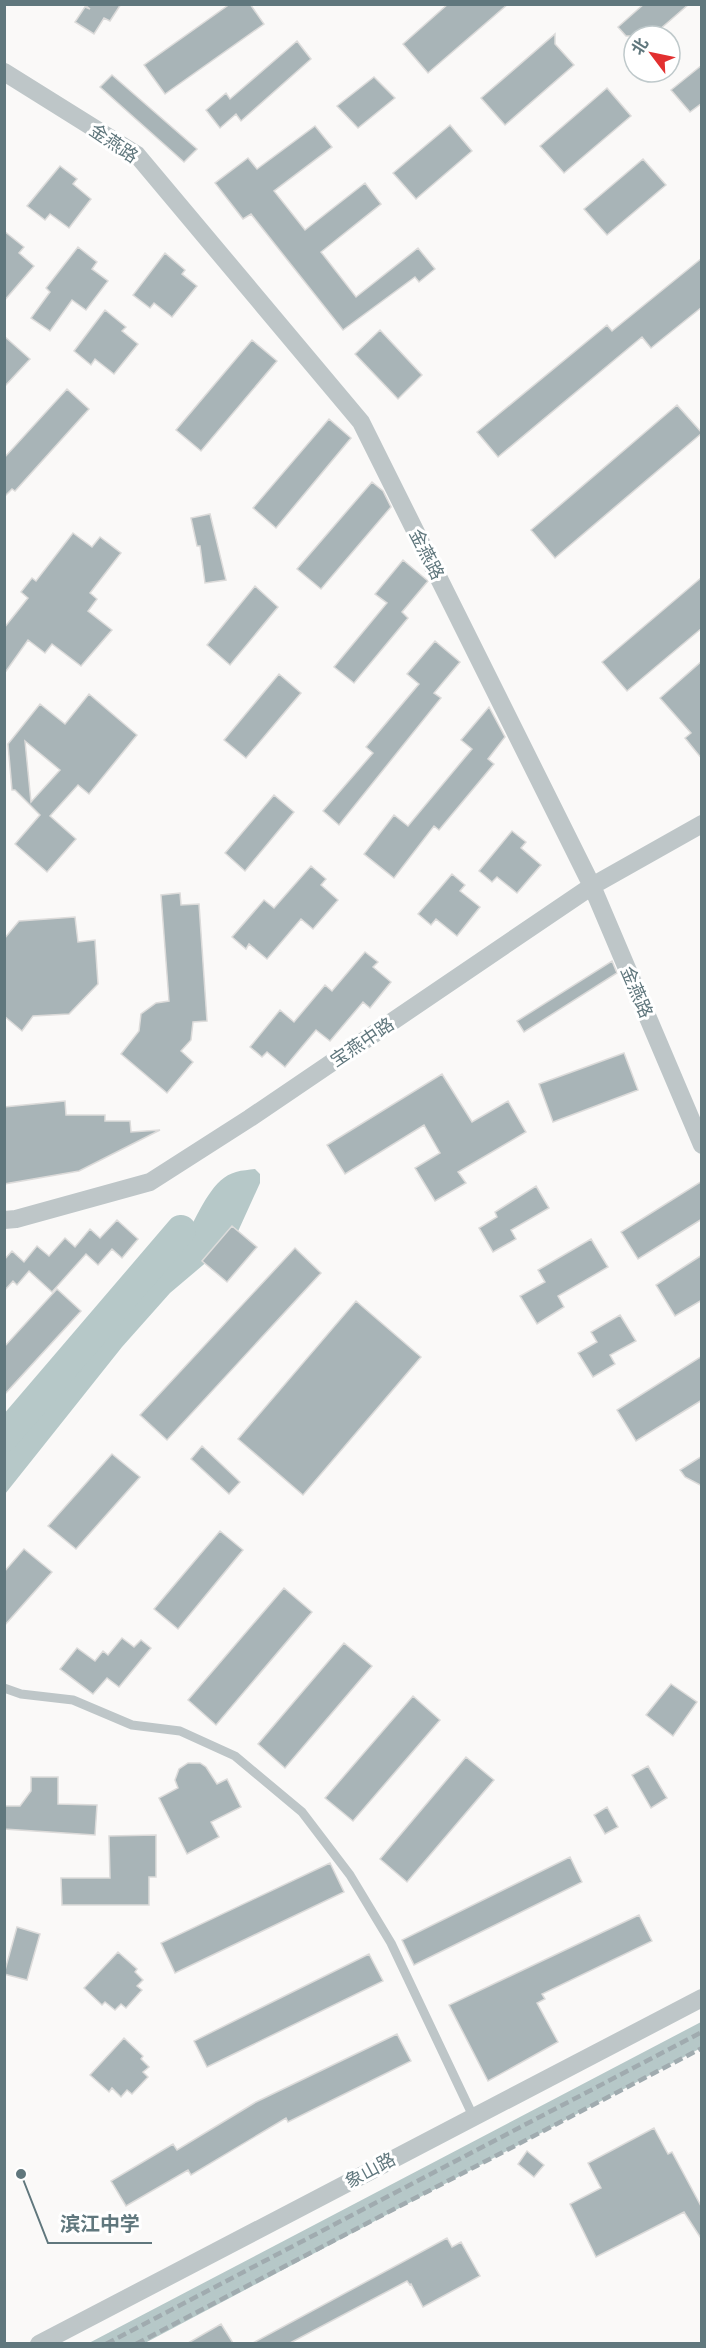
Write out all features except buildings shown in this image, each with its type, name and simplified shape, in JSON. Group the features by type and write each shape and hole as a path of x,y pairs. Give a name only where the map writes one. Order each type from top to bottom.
{"street":[{"name":"金燕路","path":"4,72 137,155 361,422 592,886 702,1145"},
{"name":"宝燕中路","path":"4,1220 16,1219 150,1182 250,1118 592,886 702,824"},
{"name":"象山路","path":"39,2343 702,1998"}],"lane":[{"path":"4,1688 21,1694 73,1700 132,1725 180,1731 235,1756 302,1812 350,1875 391,1943 473,2116"}],"shaded area":[{"path":"255,1169 260,1174 260,1183 235,1238 170,1293 122,1347 5,1494 5,1449 190,1228 214,1187 228,1175"},
{"path":"701,2022 701,2048 145,2343 89,2343"}],"waterway":[{"path":"4,1437 181,1230"}],"railway":[{"path":"106,2344 702,2032"},
{"path":"136,2344 702,2048"}],"place":[{"name":"滨江中学","path":"21,2174"}]}
